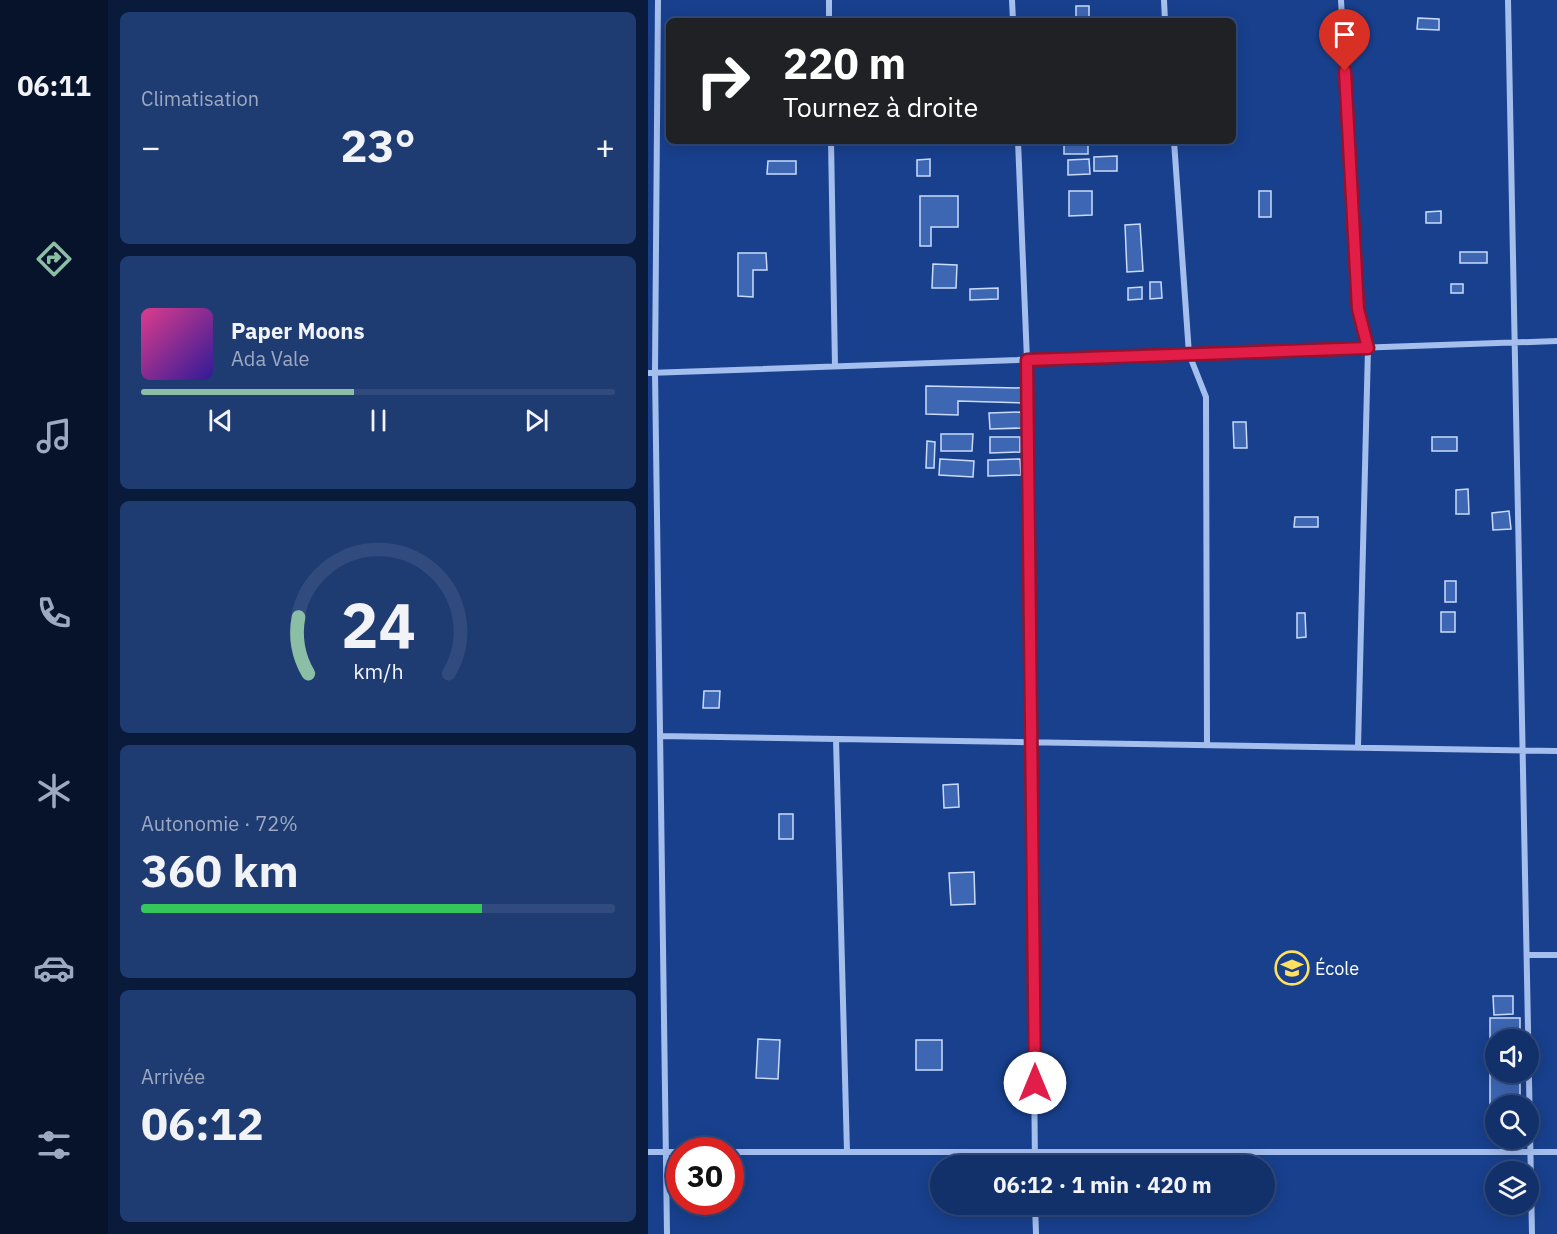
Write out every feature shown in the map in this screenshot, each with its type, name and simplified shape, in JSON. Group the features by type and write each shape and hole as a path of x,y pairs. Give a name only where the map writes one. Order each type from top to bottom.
{"street":[{"path":"648,1152 666,1152 660,736 651,372 658,0"},
{"path":"829,0 829,18"},
{"path":"1012,0 1012,18"},
{"path":"1164,0 1165,18"},
{"path":"1341,0 1358,309 1368,348 1358,747"},
{"path":"1508,0 1532,1234"},
{"path":"831,144 835,366"},
{"path":"1018,144 1027,360 1035,1152"},
{"path":"1174,144 1189,354 1206,397 1208,745"},
{"path":"651,372 1557,341"},
{"path":"660,736 1557,751"},
{"path":"836,739 848,1152"},
{"path":"1527,955 1557,955"},
{"path":"744,1152 1557,1152"},
{"path":"667,1215 667,1234"},
{"path":"1035,1215 1036,1234"}],"building":[{"path":"1076,6 1089,6 1089,18 1076,18"},
{"path":"1418,18 1439,19 1439,30 1417,29"},
{"path":"1064,144 1088,144 1088,154 1064,154"},
{"path":"1117,156 1117,171 1094,171 1094,157"},
{"path":"930,159 930,176 917,176 917,160"},
{"path":"1089,159 1090,174 1068,175 1068,160"},
{"path":"768,161 796,161 796,174 767,174"},
{"path":"1069,191 1092,191 1092,215 1069,216"},
{"path":"1259,191 1271,191 1271,217 1259,217"},
{"path":"920,196 958,196 958,227 931,227 931,246 920,246"},
{"path":"1441,211 1441,223 1426,223 1426,212"},
{"path":"1140,224 1143,271 1127,272 1125,225"},
{"path":"1460,252 1487,252 1487,263 1460,263"},
{"path":"738,253 766,253 767,270 753,270 753,297 738,296"},
{"path":"933,264 957,265 956,288 932,288"},
{"path":"1150,282 1161,282 1162,298 1150,299"},
{"path":"1451,284 1463,284 1463,293 1451,293"},
{"path":"1142,287 1142,299 1128,300 1128,288"},
{"path":"998,288 998,299 970,300 970,289"},
{"path":"926,386 1023,388 1023,403 958,401 958,415 926,414"},
{"path":"1021,412 1022,428 990,429 989,413"},
{"path":"1233,422 1246,422 1247,448 1234,448"},
{"path":"941,434 973,434 972,451 941,451"},
{"path":"990,437 1020,437 1020,452 990,453"},
{"path":"1432,437 1457,437 1457,451 1432,451"},
{"path":"927,441 935,442 934,468 926,468"},
{"path":"940,459 974,461 973,477 939,475"},
{"path":"1020,459 1021,475 988,476 988,460"},
{"path":"1468,489 1469,514 1456,514 1456,490"},
{"path":"1509,511 1511,529 1493,530 1492,513"},
{"path":"1295,517 1318,517 1318,527 1294,527"},
{"path":"1445,581 1456,581 1456,602 1445,602"},
{"path":"1441,612 1455,612 1455,632 1441,632"},
{"path":"1297,613 1305,613 1306,637 1297,638"},
{"path":"704,691 720,691 719,708 703,708"},
{"path":"958,784 959,807 944,808 943,785"},
{"path":"779,814 793,814 793,839 779,839"},
{"path":"974,872 975,904 951,905 949,873"},
{"path":"1493,996 1513,996 1513,1014 1494,1015"},
{"path":"1490,1018 1520,1018 1520,1029 1490,1029"},
{"path":"758,1039 780,1040 778,1079 756,1078"},
{"path":"916,1040 942,1040 942,1070 916,1070"},
{"path":"1490,1083 1520,1083 1520,1095 1490,1095"}],"place":[{"name":"École","path":"1292,968"}],"route":[{"path":"1035,1083 1027,360 1368,348 1358,309 1345,71"}]}
